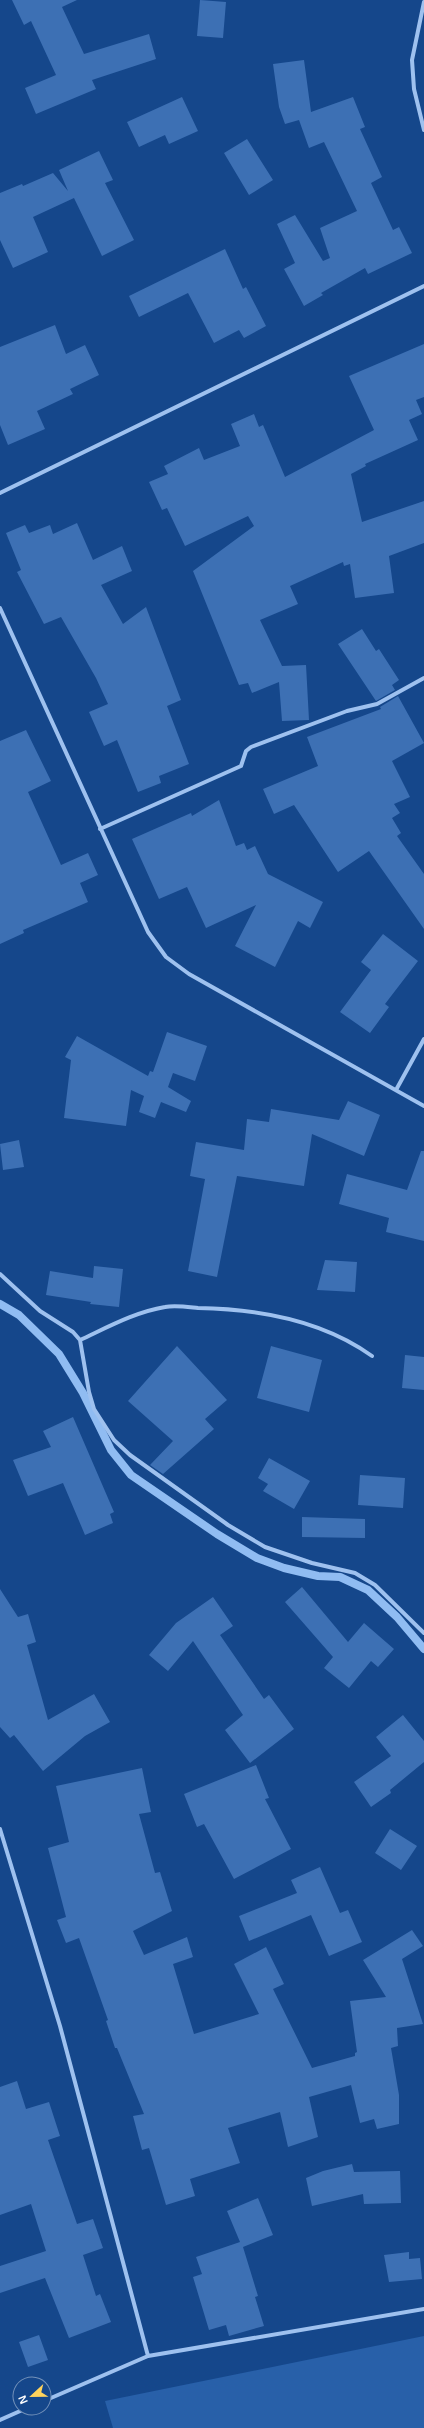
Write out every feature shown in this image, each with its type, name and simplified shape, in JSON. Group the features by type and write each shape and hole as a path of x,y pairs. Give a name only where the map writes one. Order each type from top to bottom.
{"street":[{"path":"424,2 412,60 414,89 424,130"},
{"path":"0,493 424,286"},
{"path":"0,608 148,932 166,957 189,974 424,1106"},
{"path":"100,829 241,766 246,751 251,747 347,711 377,704 424,678"},
{"path":"396,1090 424,1039"},
{"path":"0,1274 40,1311 73,1332 80,1340 89,1392 94,1409 114,1440 130,1455 228,1525 265,1547 312,1563 355,1573 362,1577 374,1585 424,1633"},
{"path":"80,1340 133,1315 166,1307 228,1308 297,1320 352,1342 372,1356"},
{"path":"0,1829 60,2026 148,2356"},
{"path":"52,2398 148,2356 424,2309"},
{"path":"0,2420 12,2415"}],"shaded area":[{"path":"424,2336 424,2428 113,2428 105,2401"}],"building":[{"path":"12,0 77,0 62,7 84,54 149,34 156,59 92,80 96,89 36,114 25,88 56,75 31,21 24,25"},
{"path":"200,0 226,2 223,38 197,36"},
{"path":"304,60 311,112 353,97 365,127 360,129 382,177 371,183 393,230 399,227 412,253 368,274 365,268 321,293 323,295 304,306 284,269 295,263 277,224 295,215 323,261 330,258 320,228 357,211 324,142 309,148 299,120 285,124 279,107 273,64"},
{"path":"182,97 198,131 169,144 165,135 139,147 127,122"},
{"path":"247,139 273,180 249,195 224,153"},
{"path":"99,151 113,180 105,183 134,240 102,256 74,198 33,217 48,252 13,268 0,240 0,193 22,184 23,186 53,173 68,191 59,170"},
{"path":"225,249 243,289 246,287 266,326 244,338 239,330 214,343 188,293 139,317 129,296"},
{"path":"55,325 66,354 85,345 99,375 70,389 73,394 37,411 45,429 8,445 0,425 0,347"},
{"path":"424,344 424,397 416,400 422,414 409,420 418,440 365,464 366,466 351,474 362,522 424,501 424,543 389,556 394,593 355,598 350,564 344,566 343,562 290,586 298,604 260,620 282,666 306,665 309,720 282,721 279,682 252,693 248,683 239,685 193,571 254,526 248,516 185,546 167,508 162,510 149,482 168,474 164,466 199,448 204,460 240,446 231,424 254,414 259,427 263,425 285,477 374,430 349,376"},
{"path":"77,523 93,560 122,546 132,571 101,585 123,624 146,607 181,700 167,706 189,764 159,776 161,783 138,792 117,740 104,746 89,712 108,704 96,678 61,617 44,624 17,572 21,570 6,533 25,525 29,533 50,525 53,534"},
{"path":"362,629 376,651 379,649 399,680 392,685 395,690 376,701 338,644"},
{"path":"398,696 424,743 392,761 410,797 394,804 400,813 392,818 401,833 397,836 424,874 424,929 369,851 338,872 294,805 274,814 263,789 318,766 307,737 381,709 380,707"},
{"path":"26,730 51,781 28,792 61,865 88,853 98,875 80,883 88,902 23,930 24,933 0,944 0,741"},
{"path":"219,800 236,846 244,843 247,850 255,846 268,874 323,902 310,928 298,921 275,967 235,946 256,905 206,928 187,887 159,899 132,839 191,813 192,816"},
{"path":"383,934 418,961 385,1004 389,1007 370,1033 340,1012 371,970 361,962"},
{"path":"167,1032 207,1046 195,1081 173,1073 168,1087 191,1101 186,1112 161,1102 155,1118 139,1112 144,1096 131,1090 126,1126 64,1118 71,1060 65,1057 77,1036 148,1076 150,1071 153,1072"},
{"path":"348,1101 380,1115 364,1156 312,1134 304,1186 237,1176 217,1277 188,1271 205,1179 190,1176 196,1142 244,1150 247,1119 269,1122 271,1109 339,1120"},
{"path":"19,1140 24,1167 3,1170 0,1144"},
{"path":"421,1151 424,1151 424,1241 386,1232 389,1218 339,1204 347,1174 407,1190"},
{"path":"325,1260 357,1262 355,1292 317,1290"},
{"path":"94,1266 123,1269 119,1307 90,1304 91,1302 46,1295 50,1271 93,1278"},
{"path":"177,1346 227,1400 205,1419 214,1429 163,1474 150,1465 173,1441 128,1401"},
{"path":"271,1346 322,1360 309,1412 257,1398"},
{"path":"405,1355 424,1357 424,1390 402,1388"},
{"path":"73,1417 114,1512 110,1514 113,1523 85,1535 63,1483 28,1496 13,1460 51,1447 43,1431"},
{"path":"269,1458 310,1481 294,1509 263,1491 268,1484 258,1478"},
{"path":"360,1475 405,1478 403,1508 358,1505"},
{"path":"302,1517 365,1519 365,1538 302,1537"},
{"path":"302,1587 348,1642 364,1623 394,1649 378,1667 371,1661 349,1688 324,1668 333,1657 285,1602"},
{"path":"0,1589 18,1617 28,1614 36,1642 27,1645 48,1720 94,1694 110,1722 85,1736 43,1771 14,1735 10,1738 0,1727"},
{"path":"213,1597 233,1626 220,1635 264,1699 269,1695 294,1729 250,1763 225,1730 243,1715 193,1641 168,1671 149,1655 176,1623"},
{"path":"403,1715 424,1741 424,1762 390,1790 391,1793 371,1807 354,1782 391,1756 376,1737"},
{"path":"256,1765 269,1798 265,1799 291,1849 234,1879 204,1824 197,1827 184,1794"},
{"path":"142,1768 151,1812 139,1814 155,1873 160,1872 172,1911 133,1931 144,1955 187,1937 193,1957 173,1964 194,2034 259,2014 234,1964 266,1947 284,1984 273,1989 312,2068 355,2056 355,2053 357,2052 350,2001 386,1997 363,1960 412,1930 423,1946 402,1959 423,2024 397,2028 398,2046 391,2048 399,2095 399,2124 377,2129 374,2119 360,2123 351,2085 309,2097 318,2137 288,2147 280,2112 228,2128 240,2163 190,2179 195,2196 166,2205 149,2148 142,2150 133,2116 144,2114 117,2048 115,2048 106,2021 108,2020 79,1938 66,1943 57,1920 66,1917 48,1848 69,1842 56,1786"},
{"path":"390,1829 417,1846 401,1870 375,1853"},
{"path":"320,1867 340,1913 348,1910 362,1942 329,1956 311,1915 249,1941 239,1916 297,1893 291,1880"},
{"path":"17,2081 26,2109 49,2102 60,2136 48,2140 77,2224 93,2219 103,2248 83,2255 96,2296 100,2294 111,2322 69,2338 45,2278 0,2293 0,2266 46,2251 31,2204 0,2215 0,2087"},
{"path":"352,2164 354,2172 400,2171 401,2203 364,2204 363,2194 312,2206 306,2178 323,2171"},
{"path":"258,2198 273,2235 243,2247 258,2296 255,2297 264,2326 229,2336 226,2325 209,2330 193,2277 202,2274 196,2257 240,2242 227,2211"},
{"path":"409,2252 409,2259 420,2258 422,2279 389,2282 384,2255"},
{"path":"39,2335 48,2360 28,2367 19,2342"}],"waterway":[{"path":"0,1304 19,1315 59,1354 83,1393 111,1450 131,1475 217,1534 257,1558 284,1568 318,1576 340,1577 368,1590 397,1617 424,1649"}]}
